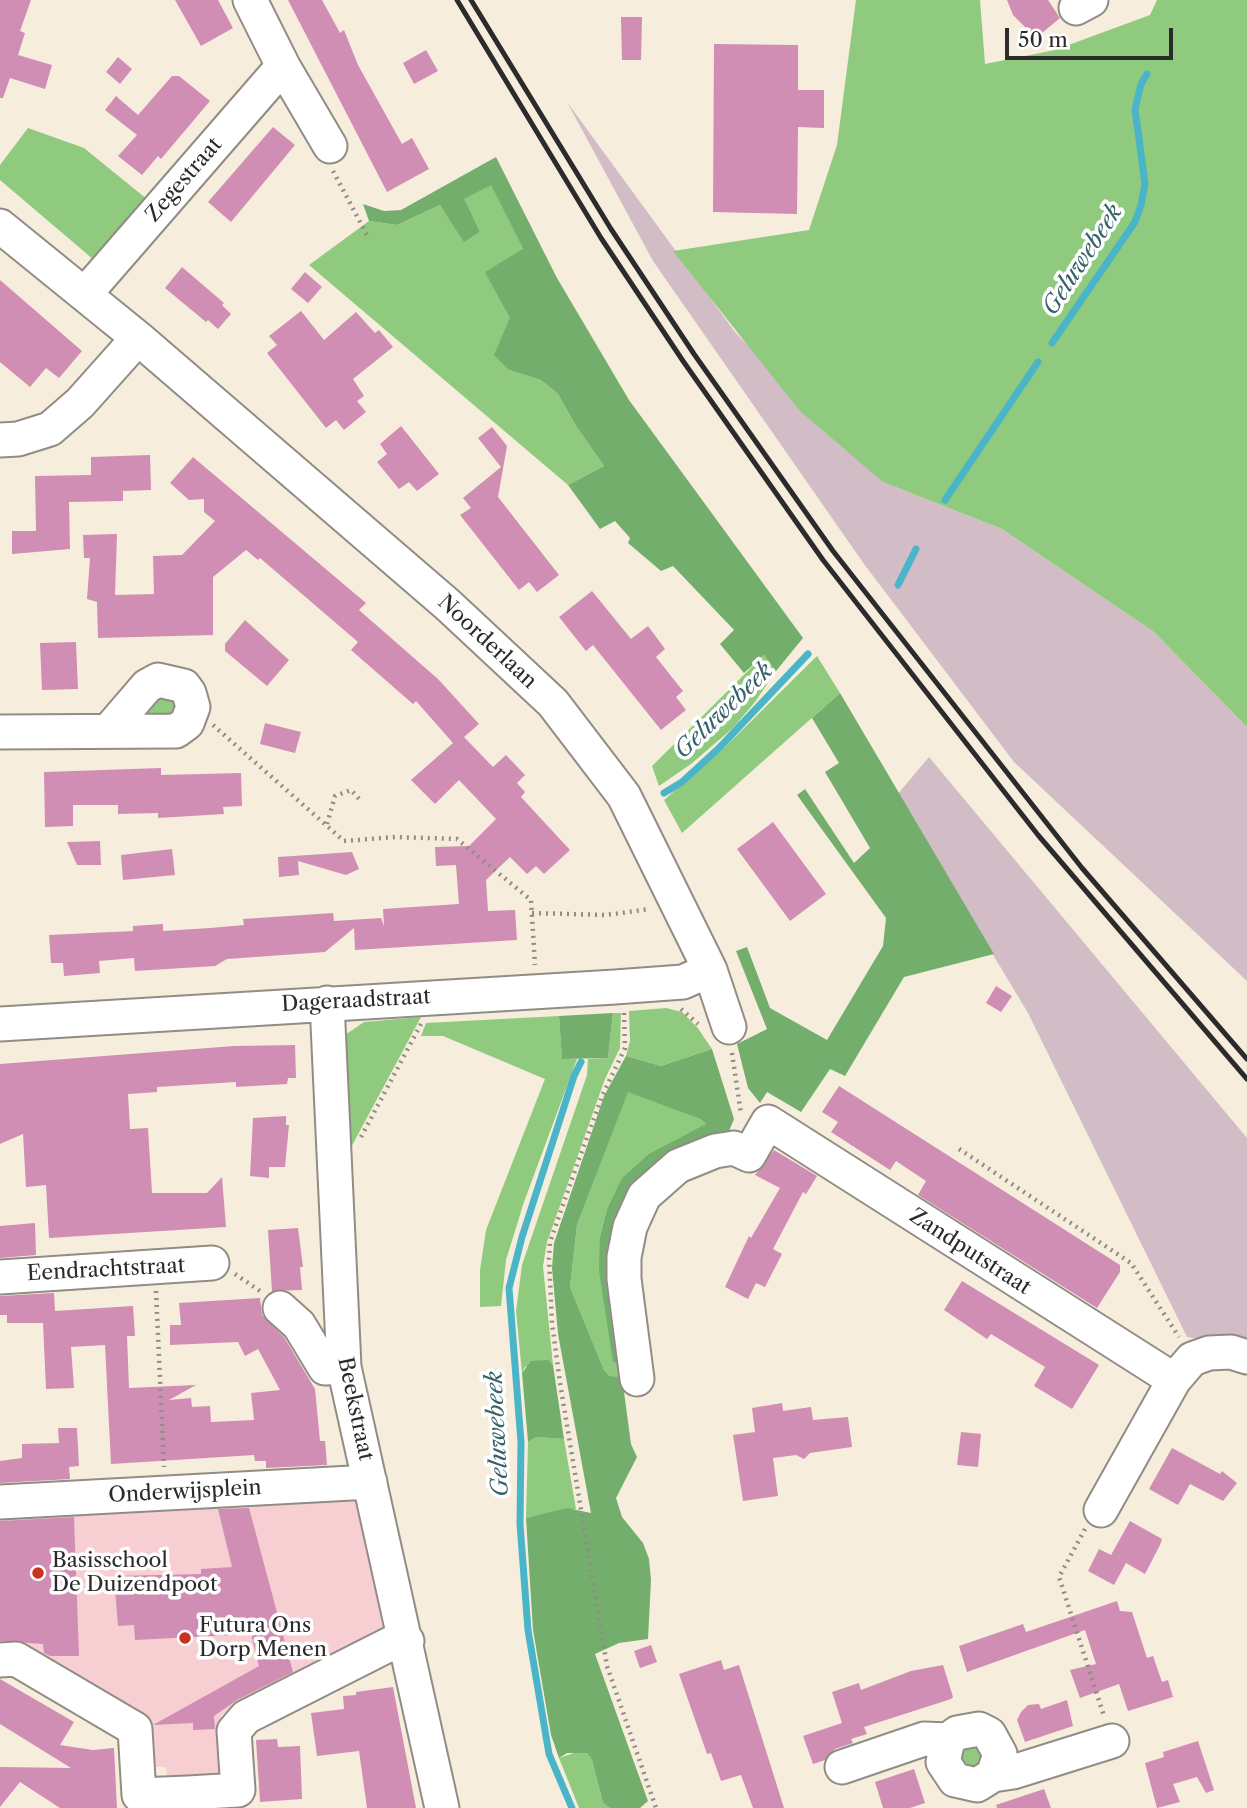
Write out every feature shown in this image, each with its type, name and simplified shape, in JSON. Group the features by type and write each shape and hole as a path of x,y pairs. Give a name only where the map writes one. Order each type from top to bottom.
{"street":[{"path":"250,0 330,146"},
{"name":"Zegestraat","path":"85,294 284,66"},
{"name":"Noorderlaan","path":"0,226 138,338 448,605 552,703 624,796 677,898 710,970 729,1027"},
{"path":"0,440 18,439 50,429 80,403 138,338"},
{"path":"0,732 110,729 176,731 187,723 193,707 184,686 158,680 147,686 110,729"},
{"name":"Dageraadstraat","path":"0,1024 682,982 710,970"},
{"name":"Beekstraat","path":"327,1003 344,1367 407,1640 442,1808"},
{"name":"Zandputstraat","path":"637,1379 624,1279 624,1257 629,1227 644,1196 661,1178 678,1166 715,1151 734,1148 748,1155 768,1122 1183,1370"},
{"name":"Eendrachtstraat","path":"0,1277 212,1263"},
{"path":"280,1308 299,1325 325,1368 344,1367"},
{"path":"1101,1510 1183,1370 1209,1353 1231,1352 1247,1357"},
{"name":"Onderwijsplein","path":"0,1502 370,1482"},
{"path":"0,1660 16,1659 135,1729 134,1801 189,1801 238,1790 234,1731 246,1717 390,1644 407,1640"},
{"path":"842,1767 924,1740 948,1740 967,1729 989,1734 1000,1754 985,1789"},
{"path":"948,1740 943,1762 947,1772 965,1785 985,1789 1013,1772 1112,1741"}],"path":[{"path":"330,146 330,166 368,237"},
{"path":"190,715 211,723 344,841 396,837 457,839 531,900 536,991"},
{"path":"327,824 335,796 351,790 362,802"},
{"path":"532,913 607,915 653,909 677,898"},
{"path":"624,1005 625,1048 603,1094 550,1242 548,1258 552,1323 560,1383 607,1666 656,1808"},
{"path":"678,1007 695,1019 707,1037 729,1027 738,1093"},
{"path":"335,1157 351,1157 422,1020"},
{"path":"959,1149 1131,1264 1183,1370"},
{"path":"212,1263 243,1278 280,1308"},
{"path":"155,1268 165,1493"},
{"path":"1101,1510 1094,1512 1059,1577 1112,1741"}],"shaded area":[{"path":"567,102 735,332 883,482 1002,529 1154,632 1247,727 1247,981 1014,762 864,564 653,261"},
{"path":"929,757 1247,1138 1247,1346 1187,1337 1028,1013 897,795"},
{"name":"Futura Ons Dorp Menen","path":"353,1494 384,1617 384,1630 221,1715 221,1769 218,1778 168,1782 166,1767 153,1767 148,1719 18,1647 0,1646 0,1510"}],"green space":[{"path":"856,0 980,0 985,64 1055,50 1150,15 1157,0 1247,0 1247,727 1154,632 1002,529 883,482 799,410 673,251 809,230 837,145"},
{"path":"28,128 84,148 148,200 94,260 0,180 0,165"},
{"path":"496,157 557,278 629,400 803,638 776,671 764,655 744,673 720,644 734,630 673,566 661,571 628,543 630,538 615,521 600,529 568,485 604,466 558,394 541,380 509,370 494,355 510,318 485,272 523,249 491,185 464,199 480,232 464,242 440,205 397,225 369,221 363,204 384,211 401,210"},
{"path":"491,184 523,249 510,318 509,370 541,380 558,394 604,466 568,485 309,265 369,221 397,225 440,205 465,241 480,232 463,199"},
{"path":"764,655 776,671 755,702 733,728 691,764 659,786 652,766"},
{"path":"817,656 840,693 682,833 664,800 725,747"},
{"path":"162,692 177,695 179,719 138,715"},
{"path":"840,693 994,954 904,977 845,1076 830,1069 801,1112 767,1092 760,1103 748,1088 737,1044 767,1029 736,951 747,947 770,1008 827,1040 883,946 886,918 797,795 805,789 854,863 870,848 825,772 839,763 812,718"},
{"path":"666,1008 682,1012 697,1027 712,1049 661,1066 626,1056 630,1041 629,1011"},
{"path":"613,1013 621,1013 620,1048 605,1079 547,1242 543,1266 553,1365 549,1360 525,1367 522,1373 516,1311 522,1265 587,1075 588,1059 608,1058"},
{"path":"613,1013 608,1058 562,1059 559,1016"},
{"path":"559,1016 562,1058 577,1059 524,1202 506,1260 501,1306 480,1307 480,1270 486,1230 545,1079 443,1036 421,1036 426,1023"},
{"path":"421,1017 348,1153 345,1035 364,1022"},
{"path":"712,1049 734,1119 727,1136 651,1174 626,1364 613,1362 599,1271 600,1236 607,1209 621,1179 649,1154 706,1124 700,1119 628,1092 577,1225 570,1287 604,1370 610,1376 622,1377 631,1444 637,1457 616,1498 622,1517 643,1543 649,1559 651,1580 648,1639 619,1643 595,1654 648,1801 640,1808 610,1808 603,1803 592,1760 587,1753 567,1753 559,1758 551,1735 533,1630 526,1518 567,1508 591,1513 558,1334 552,1268 554,1243 604,1096 626,1056 661,1066"},
{"path":"628,1091 700,1119 707,1125 621,1179 607,1209 600,1236 628,1378 610,1376 604,1370 570,1287 577,1225"},
{"path":"549,1360 553,1365 564,1439 536,1437 528,1442 522,1373 531,1361"},
{"path":"536,1437 564,1439 576,1509 526,1518 528,1442"},
{"path":"964,1743 983,1747 982,1766 964,1770 956,1753"},
{"path":"580,1751 587,1753 592,1760 603,1803 610,1808 579,1808 559,1758"}],"building":[{"path":"0,0 31,0 20,31 25,33 18,55 52,65 45,89 10,78 3,98 0,98"},
{"path":"175,0 218,0 233,28 201,46"},
{"path":"288,0 322,0 340,33 344,30 358,65 402,144 412,138 429,169 387,192"},
{"path":"1007,0 1048,0 1060,18 1036,38 1013,15"},
{"path":"621,17 642,17 641,60 622,60"},
{"path":"714,44 798,45 798,90 824,90 824,128 798,127 797,214 713,212"},
{"path":"426,50 438,71 414,84 403,63"},
{"path":"118,57 132,69 120,84 106,72"},
{"path":"172,76 179,76 210,101 161,159 158,156 142,175 118,156 137,135 105,110 116,96 138,115"},
{"path":"273,127 295,145 231,222 208,202"},
{"path":"182,267 224,303 222,305 231,314 218,329 165,288"},
{"path":"305,272 322,287 308,303 291,289"},
{"path":"0,280 82,351 59,378 46,368 30,387 0,362"},
{"path":"301,311 324,340 356,312 375,333 379,330 393,347 353,379 364,396 357,401 366,412 344,430 336,420 326,428 267,353 277,345 269,336"},
{"path":"401,426 439,474 417,491 409,482 399,489 377,462 387,454 380,444"},
{"path":"492,427 507,446 498,497 559,575 537,592 529,582 519,590 460,515 471,508 463,498 501,467 478,438"},
{"path":"150,455 151,490 123,491 123,501 69,502 70,549 12,554 12,531 36,531 35,476 91,475 91,457"},
{"path":"193,457 366,603 359,610 438,679 479,724 464,737 493,767 506,755 525,775 517,783 525,792 521,797 570,850 544,874 536,866 527,874 510,857 486,880 488,911 515,910 517,940 355,950 354,928 325,952 227,959 215,966 135,971 134,958 99,961 100,973 64,976 63,963 51,963 49,935 133,931 133,926 163,924 163,931 210,928 244,925 243,919 333,913 334,921 381,918 384,926 383,909 459,904 456,865 436,866 435,847 469,846 496,819 459,780 435,804 411,780 453,743 416,701 413,704 351,650 358,642 260,558 258,560 246,550 213,577 213,635 98,638 97,602 87,599 90,558 84,558 83,535 117,534 115,595 154,594 153,556 182,555 215,521 204,512 204,499 189,500 170,483"},
{"path":"592,591 631,639 648,626 665,649 656,657 683,691 676,697 686,710 661,730 593,645 586,651 559,617"},
{"path":"245,620 289,660 267,686 225,651 225,644"},
{"path":"76,642 78,689 42,690 40,643"},
{"path":"265,723 301,732 295,753 260,744"},
{"path":"161,768 161,775 241,773 242,806 223,807 224,814 158,818 158,813 118,814 118,805 73,805 73,826 45,827 44,772"},
{"path":"773,822 826,894 790,921 737,849"},
{"path":"100,841 101,865 77,865 67,842"},
{"path":"172,849 175,875 123,880 121,855"},
{"path":"352,852 359,869 346,875 298,861 299,875 279,877 278,857"},
{"path":"996,986 1012,996 1001,1012 986,1003"},
{"path":"295,1045 296,1078 288,1078 287,1084 236,1087 236,1082 157,1087 157,1092 128,1094 130,1129 148,1128 152,1193 207,1193 222,1177 226,1227 49,1238 46,1185 26,1187 23,1134 0,1144 0,1064 234,1046"},
{"path":"839,1086 1120,1265 1120,1272 1097,1308 918,1195 926,1181 896,1161 890,1170 831,1132 838,1122 822,1112"},
{"path":"286,1116 286,1125 289,1125 285,1167 269,1167 269,1178 250,1176 253,1118"},
{"path":"774,1150 817,1176 806,1194 803,1192 773,1249 782,1254 765,1287 756,1283 748,1299 725,1287 749,1236 751,1238 780,1188 755,1175"},
{"path":"35,1223 36,1255 0,1258 0,1226"},
{"path":"298,1228 303,1267 300,1267 302,1290 272,1291 268,1230"},
{"path":"962,1281 1099,1365 1072,1409 1034,1386 1045,1367 991,1334 987,1339 944,1310"},
{"path":"54,1293 55,1311 133,1306 135,1336 127,1336 129,1388 196,1385 169,1400 191,1398 192,1407 210,1406 211,1422 254,1420 251,1393 280,1390 258,1349 245,1356 238,1342 170,1345 170,1325 181,1325 179,1303 260,1298 262,1315 284,1337 315,1389 320,1441 325,1441 327,1465 266,1468 266,1461 255,1461 254,1455 111,1464 105,1345 71,1347 74,1388 46,1389 43,1323 7,1323 7,1315 0,1315 0,1296"},
{"path":"782,1403 783,1411 811,1407 813,1420 848,1417 852,1447 810,1453 804,1459 796,1455 773,1458 778,1496 743,1501 733,1435 755,1432 752,1408"},
{"path":"58,1428 77,1428 79,1466 69,1467 70,1479 0,1483 0,1461 22,1458 22,1444 59,1443"},
{"path":"961,1432 981,1434 978,1467 957,1465"},
{"path":"1172,1448 1220,1474 1222,1471 1237,1483 1223,1501 1190,1484 1178,1505 1149,1489"},
{"path":"249,1508 293,1672 237,1700 214,1716 215,1729 193,1730 193,1723 153,1725 259,1666 251,1634 135,1640 134,1625 118,1626 114,1576 201,1574 201,1569 232,1567 218,1509"},
{"name":"Basisschool De Duizendpoot","path":"74,1517 79,1656 50,1656 44,1653 43,1644 0,1641 0,1521"},
{"path":"1130,1521 1162,1539 1145,1574 1126,1563 1114,1585 1088,1571 1099,1549 1111,1555"},
{"path":"1117,1601 1120,1611 1132,1612 1147,1658 1153,1656 1162,1682 1168,1680 1173,1697 1128,1711 1119,1684 1080,1698 1070,1670 1096,1664 1085,1630 967,1672 959,1646 1023,1624 1026,1632"},
{"path":"651,1645 657,1662 640,1668 634,1651"},
{"path":"721,1660 724,1670 739,1665 784,1808 753,1808 741,1775 721,1781 711,1753 707,1754 679,1674"},
{"path":"943,1665 953,1697 951,1699 864,1727 867,1734 851,1739 853,1743 835,1749 825,1760 813,1764 803,1736 842,1723 832,1692 859,1683 861,1690 911,1671"},
{"path":"0,1679 74,1722 60,1745 93,1750 114,1748 117,1808 60,1808 20,1782 0,1807 0,1767 71,1768 0,1724"},
{"path":"393,1687 416,1808 367,1808 359,1751 317,1756 311,1713 344,1709 343,1696"},
{"path":"1067,1700 1073,1726 1025,1742 1017,1720 1028,1705 1039,1704 1041,1709"},
{"path":"277,1739 278,1747 300,1746 302,1799 260,1802 256,1740"},
{"path":"1198,1741 1214,1790 1206,1793 1197,1777 1173,1784 1180,1802 1157,1808 1145,1763 1164,1757 1163,1752"},
{"path":"914,1769 925,1803 910,1808 883,1808 875,1782"},
{"path":"1044,1789 1051,1808 997,1808 996,1805"}],"waterway":[{"name":"Geluwebeek","path":"1052,343 1135,222 1145,184 1135,109 1141,84 1147,74"},
{"name":"Geluwebeek","path":"945,500 1038,362"},
{"name":"Geluwebeek","path":"898,585 916,549"},
{"name":"Geluwebeek","path":"664,793 682,782 720,747 808,654"},
{"name":"Geluwebeek","path":"572,1808 549,1754 528,1630 520,1524 521,1442 509,1288 522,1237 574,1076 581,1062"}],"railway":[{"path":"457,0 601,238 683,361 823,560 1038,835 1247,1079"},
{"path":"471,0 611,229 694,354 833,551 1082,868 1247,1059"}],"place":[{"name":"Basisschool De Duizendpoot","path":"38,1573"},
{"name":"Futura Ons Dorp Menen","path":"185,1638"}]}
